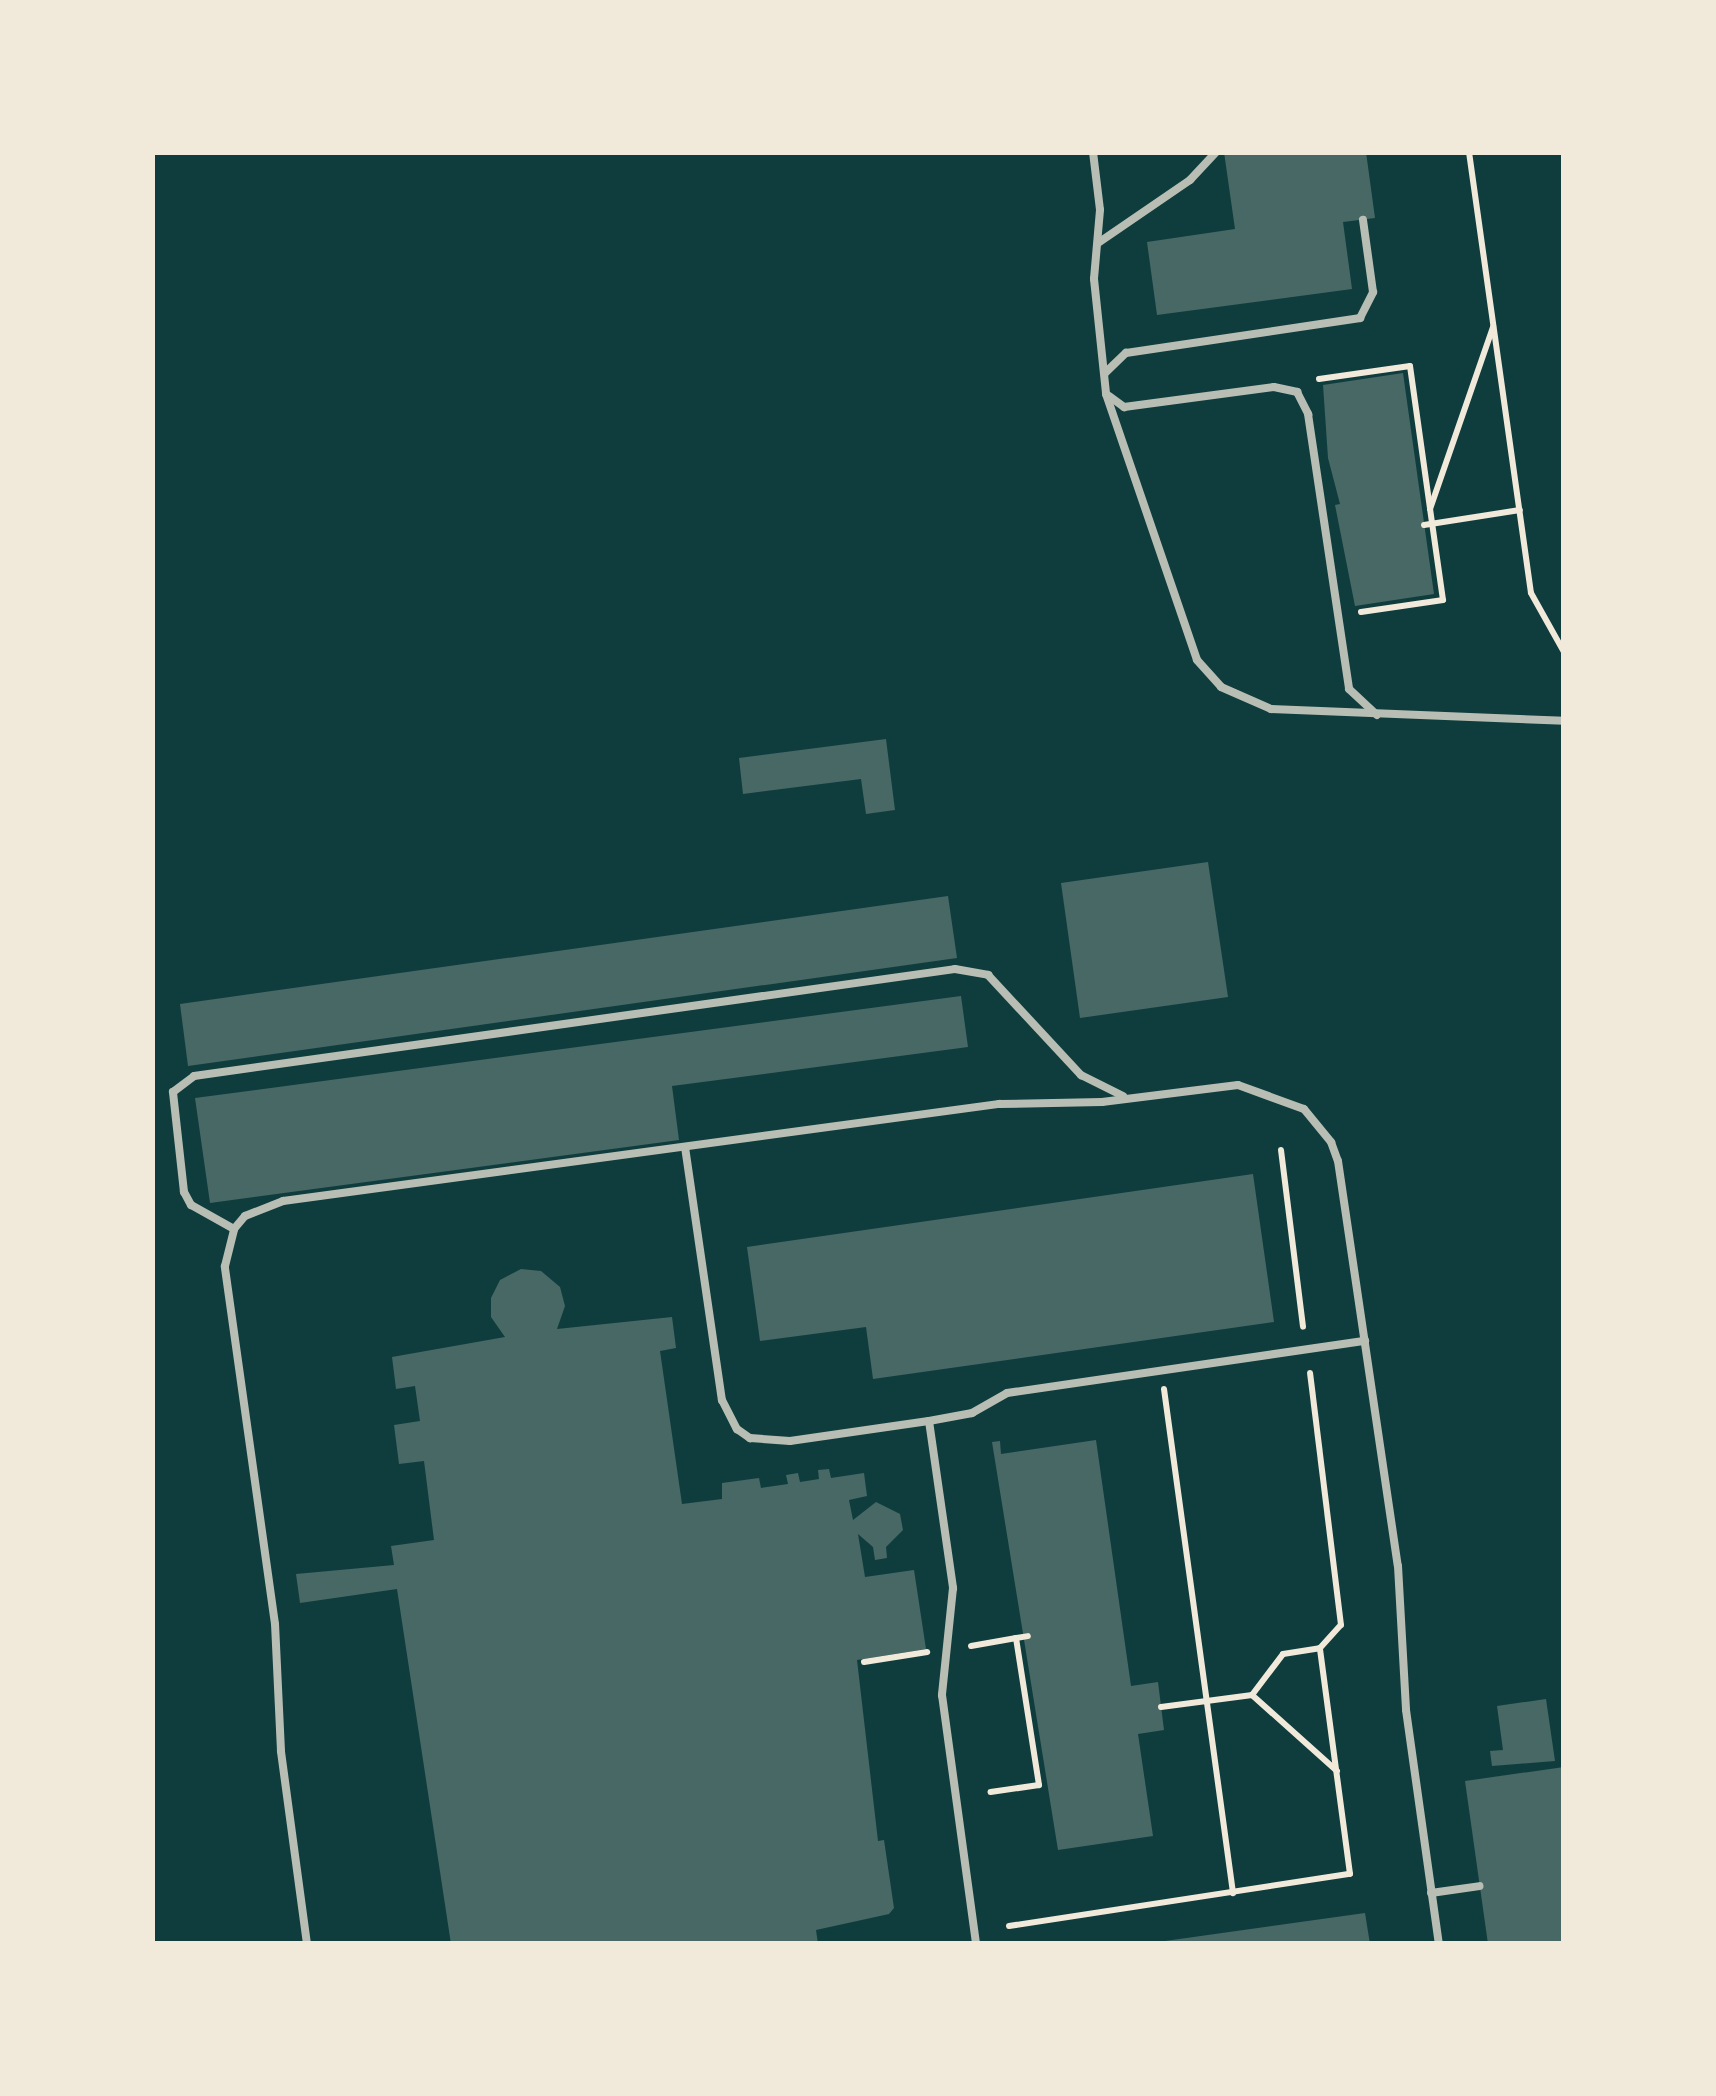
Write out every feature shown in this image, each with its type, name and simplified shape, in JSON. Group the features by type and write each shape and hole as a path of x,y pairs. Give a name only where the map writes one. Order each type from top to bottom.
{"lane":[{"path":"1093,152 1100,210 1094,256 1106,394 1197,660 1221,687 1252,703 1380,717 1564,721"},
{"path":"1094,256 1103,235 1190,180 1216,152"},
{"path":"1104,377 1126,354 1360,318 1373,292 1362,220"},
{"path":"1106,394 1124,407 1274,386 1297,392 1308,414 1348,689 1380,717"},
{"path":"234,1229 190,1205 184,1192 173,1092 194,1076 955,969 988,975 1081,1075 1132,1098"},
{"path":"307,1944 281,1751 275,1624 225,1266 234,1229 245,1216 283,1201 999,1104 1132,1098 1238,1085 1284,1098 1322,1128 1338,1161 1398,1566 1406,1710 1439,1944"},
{"path":"684,1147 722,1400 737,1429 750,1438 779,1442 929,1421 972,1412 1007,1393 1365,1341"},
{"path":"929,1421 953,1588 942,1695 976,1944"},
{"path":"1431,1893 1480,1886"}],"path":[{"path":"1468,152 1531,593 1564,652"},
{"path":"1350,613 1443,600 1428,524 1430,509 1493,326"},
{"path":"1319,379 1410,366 1430,509"},
{"path":"1428,524 1520,510"},
{"path":"1564,838 1564,874"},
{"path":"1280,1150 1304,1330"},
{"path":"1161,1707 1252,1695 1283,1654 1320,1648 1341,1625 1309,1366"},
{"path":"1161,1371 1233,1893"},
{"path":"970,1646 1028,1636"},
{"path":"991,1792 1038,1785 1016,1638"},
{"path":"1009,1926 1344,1878 1351,1866 1349,1826 1320,1648"},
{"path":"864,1662 928,1652"},
{"path":"1252,1695 1338,1772"}],"building":[{"path":"1224,152 1366,152 1375,218 1343,222 1352,289 1157,315 1147,242 1235,229"},
{"path":"1403,373 1434,594 1355,606 1335,505 1340,504 1328,458 1323,385"},
{"path":"886,739 895,810 866,814 861,779 743,794 739,758"},
{"path":"1208,862 1228,997 1080,1018 1061,883"},
{"path":"948,896 957,958 188,1066 180,1004"},
{"path":"961,996 968,1047 672,1086 679,1140 210,1203 195,1098"},
{"path":"1253,1174 1274,1322 873,1379 866,1327 760,1341 747,1247"},
{"path":"521,1269 541,1271 560,1287 565,1306 557,1329 672,1317 676,1348 660,1351 682,1504 722,1499 722,1483 759,1478 761,1488 788,1484 786,1475 798,1473 800,1482 819,1479 818,1470 829,1469 831,1478 864,1473 867,1496 849,1500 853,1520 876,1502 900,1514 903,1530 886,1547 887,1558 875,1560 873,1547 858,1534 865,1577 914,1570 926,1649 857,1660 878,1841 884,1840 894,1908 889,1914 816,1930 818,1944 451,1944 397,1589 300,1603 296,1574 394,1565 391,1546 434,1540 424,1461 399,1464 394,1425 420,1421 415,1386 396,1389 392,1357 505,1337 491,1317 491,1298 500,1280"},
{"path":"1096,1440 1131,1686 1158,1682 1164,1730 1138,1734 1153,1836 1058,1850 992,1442 1000,1441 1001,1454"},
{"path":"1546,1699 1555,1761 1492,1766 1490,1751 1503,1750 1497,1706"},
{"path":"1564,1767 1564,1944 1488,1944 1465,1781"},
{"path":"1365,1913 1370,1944 1165,1944 1165,1941"}]}
